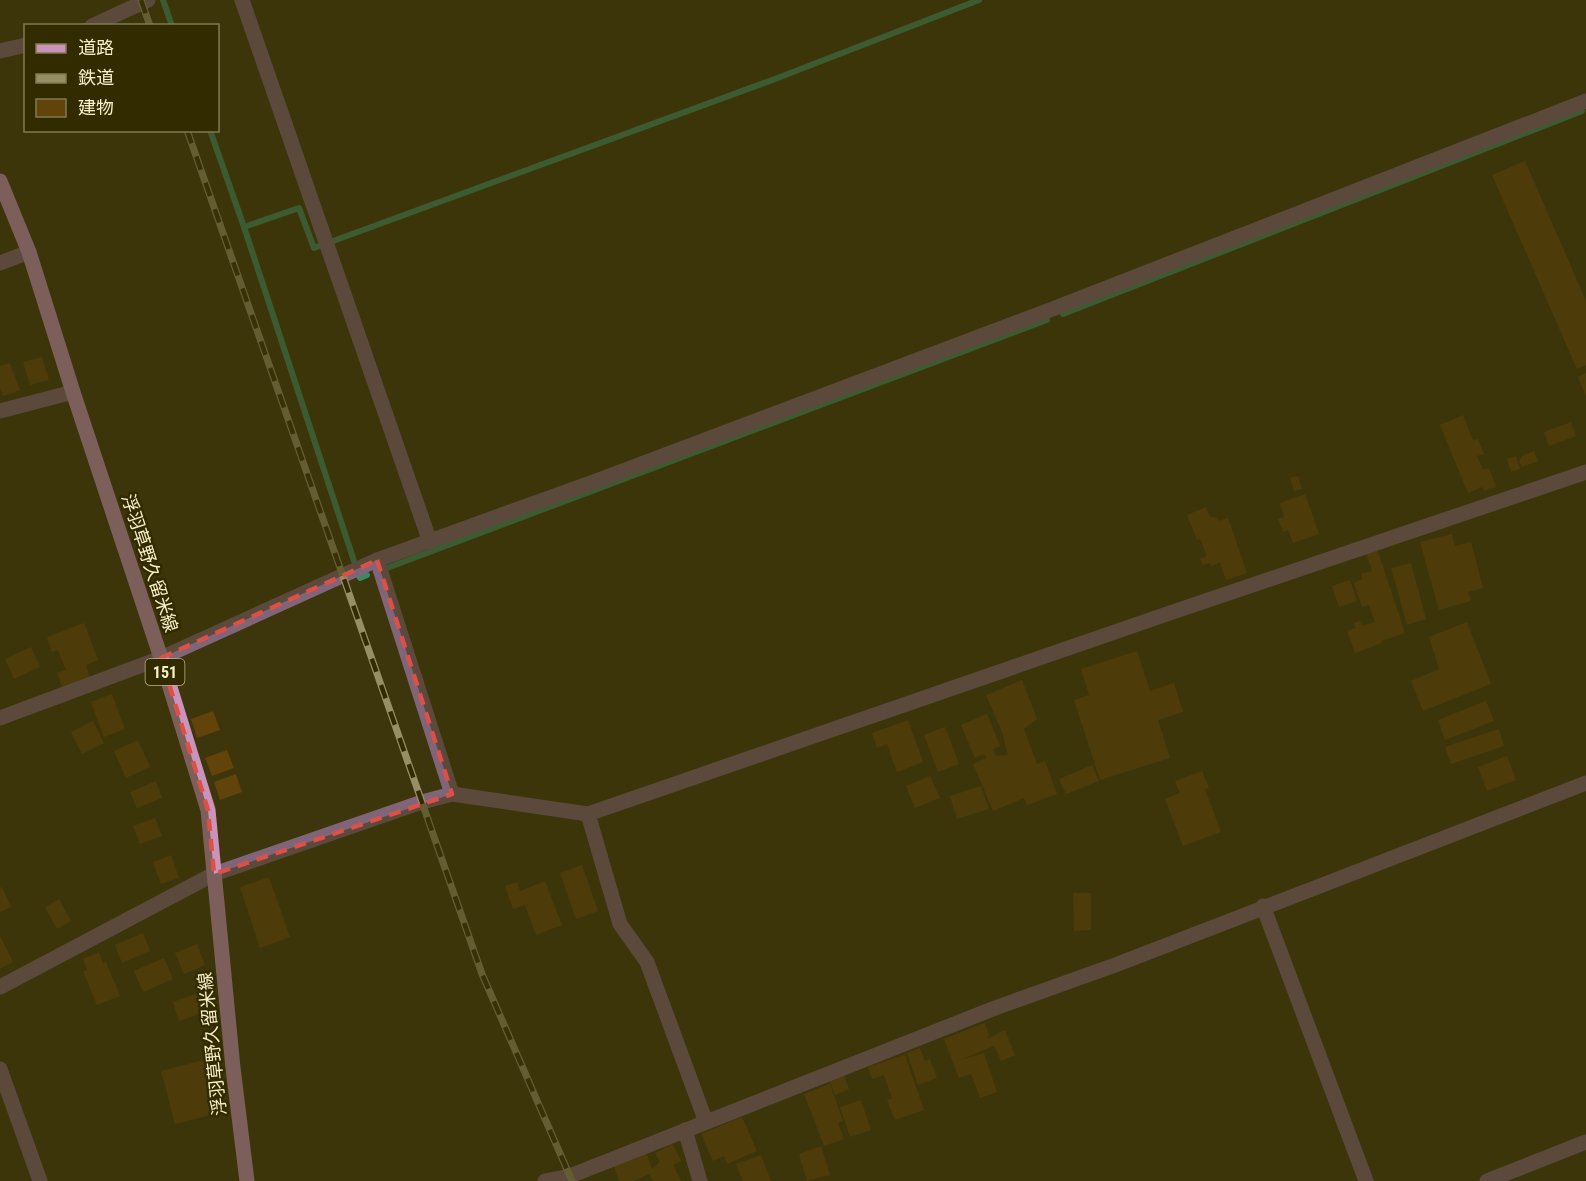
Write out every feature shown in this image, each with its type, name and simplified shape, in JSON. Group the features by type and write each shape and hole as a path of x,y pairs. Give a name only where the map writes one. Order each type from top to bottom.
{"main road":[{"name":"浮羽草野久留米線","path":"0,181 29,252 208,810 247,1181"}],"street":[{"path":"96,24 148,0"},
{"path":"242,0 430,542"},
{"path":"0,51 24,45"},
{"path":"0,718 44,704 161,658 377,560 596,481 1044,312 1586,101"},
{"path":"0,262 29,252"},
{"path":"0,411 73,392"},
{"path":"0,987 214,874 452,794 588,814 1586,472"},
{"path":"377,560 452,794"},
{"path":"545,1181 570,1176 995,1008 1118,964 1586,783"},
{"path":"588,814 620,924 647,962 706,1122"},
{"path":"1263,906 1366,1181"},
{"path":"0,1069 40,1181"},
{"path":"685,1130 700,1181"},
{"path":"1487,1181 1586,1142"}],"highlighted area":[{"path":"377,560 452,794 214,874 208,810 161,658"}],"building":[{"path":"1525,161 1586,301 1586,365 1577,369 1492,175"},
{"path":"42,357 49,380 30,385 23,362"},
{"path":"10,363 20,390 3,396 0,388 0,366"},
{"path":"1586,373 1586,396 1578,377"},
{"path":"1463,415 1473,440 1478,439 1484,454 1477,456 1483,470 1489,468 1496,487 1484,491 1482,487 1468,493 1440,425"},
{"path":"1571,422 1576,436 1549,446 1544,432"},
{"path":"1534,451 1538,461 1522,467 1519,461 1523,455"},
{"path":"1516,456 1520,469 1511,472 1507,459"},
{"path":"1298,476 1302,489 1294,491 1290,478"},
{"path":"1305,494 1319,534 1293,543 1288,530 1283,532 1278,519 1284,517 1280,503"},
{"path":"1206,507 1210,517 1217,518 1218,521 1228,518 1247,573 1226,580 1220,562 1212,566 1209,563 1203,565 1200,559 1207,556 1200,539 1197,540 1187,515"},
{"path":"1452,534 1455,546 1471,542 1483,588 1468,592 1471,601 1439,610 1420,542"},
{"path":"1377,549 1405,633 1355,653 1347,631 1356,628 1354,623 1360,621 1362,626 1375,622 1369,605 1362,607 1354,583 1362,579 1361,574 1372,571 1366,553"},
{"path":"1411,563 1426,619 1407,625 1391,568"},
{"path":"1350,580 1357,601 1339,607 1332,586"},
{"path":"1467,622 1491,684 1423,711 1411,681 1439,669 1429,637"},
{"path":"84,623 98,660 86,665 90,678 63,689 57,673 66,670 58,650 52,652 47,637"},
{"path":"31,647 40,667 14,679 5,659"},
{"path":"1137,651 1150,691 1174,683 1183,712 1158,720 1170,758 1100,780 1074,700 1089,695 1081,669"},
{"path":"1022,680 1037,719 1024,729 1037,764 1045,761 1057,794 1027,805 1024,798 993,811 973,764 986,758 984,754 975,758 961,725 987,714 1000,746 993,749 996,756 1008,755 1002,732 986,695"},
{"path":"112,694 125,729 104,737 91,702"},
{"path":"1486,701 1494,721 1445,740 1438,720"},
{"path":"213,711 220,730 197,738 191,719"},
{"path":"908,720 923,762 897,772 887,744 877,748 872,733"},
{"path":"93,721 104,743 82,754 71,732"},
{"path":"945,727 959,764 938,772 924,735"},
{"path":"1499,729 1504,746 1451,764 1445,747"},
{"path":"138,740 150,767 126,778 114,751"},
{"path":"227,750 234,768 212,776 205,758"},
{"path":"1507,756 1516,780 1487,791 1478,767"},
{"path":"1092,765 1099,781 1066,794 1059,779"},
{"path":"1202,771 1209,788 1205,789 1221,832 1183,846 1165,799 1180,793 1175,781"},
{"path":"236,774 242,792 220,800 214,782"},
{"path":"930,776 940,798 915,808 906,786"},
{"path":"156,781 162,798 137,808 130,792"},
{"path":"981,786 989,809 957,819 950,796"},
{"path":"155,818 162,836 140,844 133,826"},
{"path":"171,855 179,878 161,884 153,862"},
{"path":"582,865 598,911 576,919 560,873"},
{"path":"269,877 290,937 260,948 240,887"},
{"path":"545,881 562,925 536,935 525,905 513,909 505,886 517,882 520,891"},
{"path":"2,887 11,907 0,912 0,888"},
{"path":"1073,893 1091,893 1091,930 1074,931"},
{"path":"59,899 71,921 57,929 45,907"},
{"path":"143,933 150,951 122,963 115,945"},
{"path":"0,936 13,962 0,969"},
{"path":"197,944 205,965 184,974 175,953"},
{"path":"99,952 103,964 106,962 120,996 97,1005 83,971 87,970 83,959"},
{"path":"164,958 173,979 143,992 134,971"},
{"path":"204,991 211,1010 179,1021 173,1002"},
{"path":"985,1023 989,1036 987,1039 1005,1030 1015,1055 1001,1061 994,1046 960,1060 984,1053 997,1092 980,1098 971,1074 959,1078 944,1039"},
{"path":"920,1048 925,1061 930,1059 937,1078 918,1085 907,1053"},
{"path":"905,1055 924,1110 895,1120 887,1100 892,1098 884,1075 872,1079 868,1067"},
{"path":"212,1058 226,1111 175,1124 161,1071"},
{"path":"844,1074 849,1089 835,1095 829,1079"},
{"path":"830,1084 843,1121 838,1123 844,1139 824,1146 804,1094"},
{"path":"861,1100 871,1130 850,1137 840,1107"},
{"path":"742,1117 757,1151 727,1164 724,1156 713,1161 701,1134"},
{"path":"673,1144 681,1161 673,1165 681,1181 653,1181 649,1174 634,1181 619,1181 613,1164 646,1152 652,1169 660,1162 655,1153"},
{"path":"821,1146 830,1175 807,1181 799,1154"},
{"path":"761,1155 771,1181 743,1181 736,1164"}],"waterway":[{"path":"163,0 171,24"},
{"path":"244,227 299,208 314,248 775,79 979,0"},
{"path":"1063,314 1582,111"},
{"path":"211,132 354,561"},
{"path":"387,568 1047,320"},
{"path":"359,576 360,578 367,575"}],"railway":[{"path":"141,0 149,24"},
{"path":"188,132 482,974 572,1181"}]}
